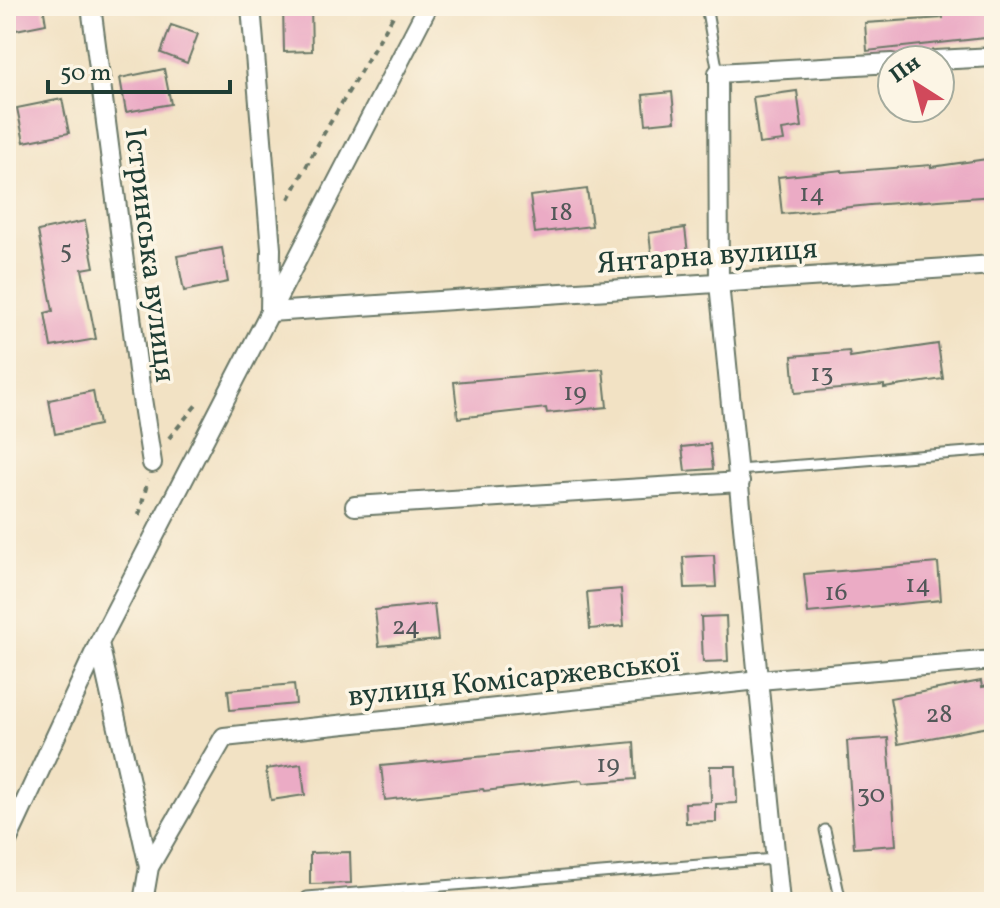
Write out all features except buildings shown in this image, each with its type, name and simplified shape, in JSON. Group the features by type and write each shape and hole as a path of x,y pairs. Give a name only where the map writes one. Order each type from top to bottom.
{"street":[{"name":"Істринська вулиця","path":"91,6 152,463"},
{"path":"251,6 271,249 270,312"},
{"path":"6,843 99,643 428,6"},
{"path":"956,59 994,57"},
{"path":"780,902 719,283 718,73 876,64"},
{"name":"Янтарна вулиця","path":"270,312 994,265"},
{"path":"355,506 739,476"},
{"path":"99,643 149,867"},
{"name":"вулиця Комісаржевської","path":"143,902 149,867 224,737 759,680 994,660"}],"lane":[{"path":"706,6 718,73"},
{"path":"739,476 994,450"},
{"path":"825,830 841,902"},
{"path":"307,897 774,859"}]}
